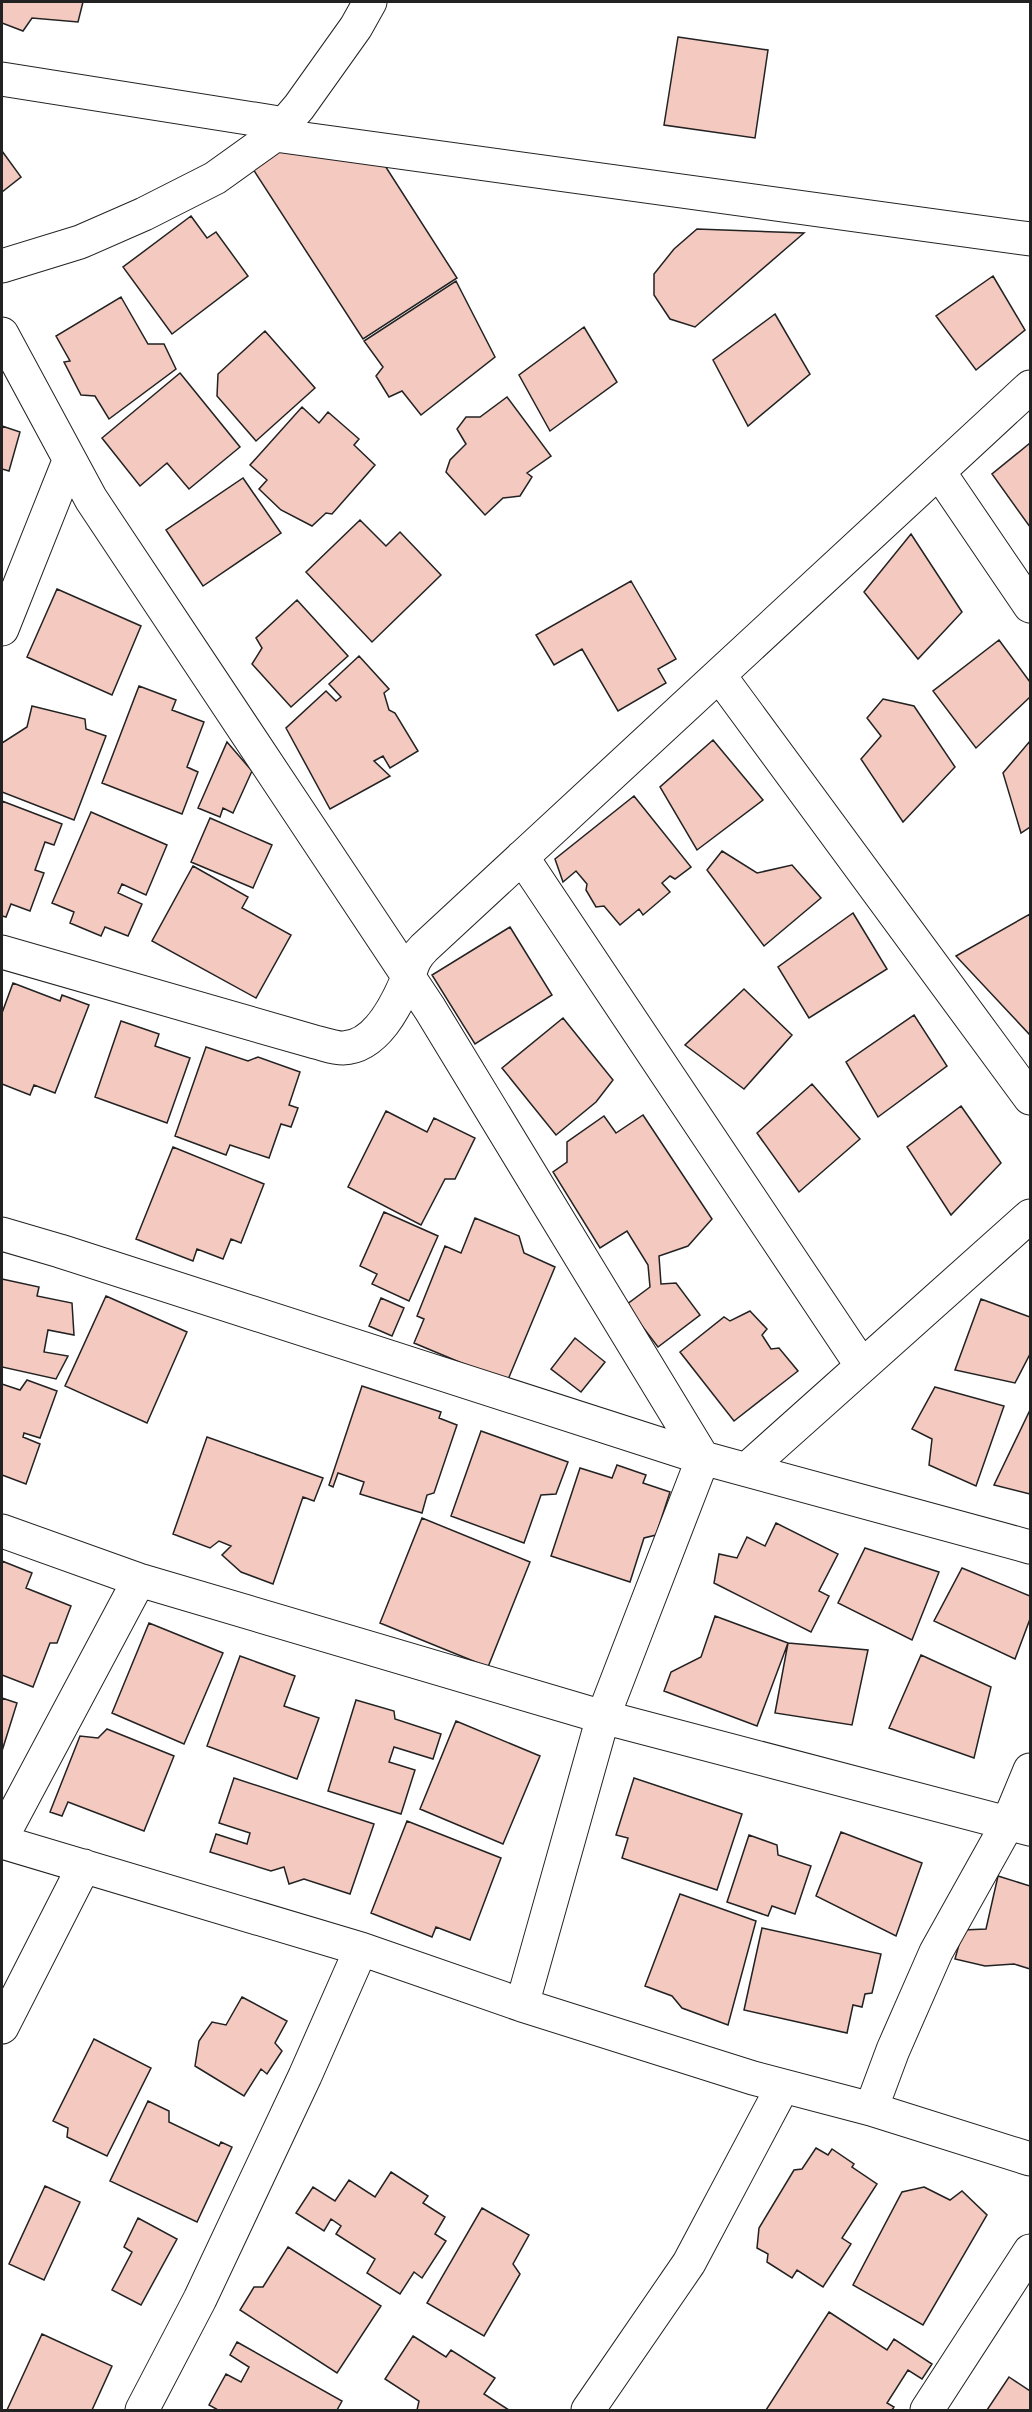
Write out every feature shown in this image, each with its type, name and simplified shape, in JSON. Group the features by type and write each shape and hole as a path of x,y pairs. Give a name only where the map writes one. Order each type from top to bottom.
{"street":[{"path":"2,266 80,242 144,214 215,178 280,130 356,27 370,2"},
{"path":"2,79 280,130 1030,239"},
{"path":"2,334 97,509 430,1009 703,1458"},
{"path":"2,952 315,1042 343,1048 359,1043 375,1033 393,1008 408,978 414,958 423,948 1030,387"},
{"path":"2,629 69,461"},
{"path":"939,472 1030,606"},
{"path":"719,675 1030,1098"},
{"path":"522,857 862,1366"},
{"path":"747,1469 1030,1216"},
{"path":"2,1234 703,1458 1030,1547"},
{"path":"522,2005 603,1717 703,1458"},
{"path":"2,1531 140,1580 603,1717 1019,1826"},
{"path":"2,1837 140,1580"},
{"path":"871,2109 893,2050 936,1952 1019,1826 1030,1770"},
{"path":"2,1842 361,1949 522,2005 1030,2159"},
{"path":"2,2028 84,1866"},
{"path":"142,2410 200,2299 305,2076 361,1949"},
{"path":"588,2410 689,2263 783,2086"},
{"path":"927,2410 1030,2251"}],"building":[{"path":"2,2 83,2 78,22 32,18 23,31 2,23"},
{"path":"678,37 768,50 755,138 664,125"},
{"path":"279,148 382,161 457,278 363,339 251,166"},
{"path":"2,151 21,177 2,192"},
{"path":"191,216 207,238 216,232 248,276 172,334 123,267"},
{"path":"697,229 804,233 695,327 670,319 654,295 654,274 674,249"},
{"path":"993,276 1025,330 976,370 936,316"},
{"path":"456,281 495,357 421,415 402,391 389,397 376,376 383,367 364,341"},
{"path":"121,297 148,344 164,344 176,369 109,419 95,396 81,395 64,362 70,361 56,336"},
{"path":"775,314 810,374 748,426 713,360"},
{"path":"584,327 617,382 550,431 519,375"},
{"path":"265,331 315,388 256,441 217,396 218,374"},
{"path":"180,373 240,447 189,489 167,463 140,486 102,438"},
{"path":"507,397 551,456 527,473 532,477 520,496 503,498 485,515 446,472 450,460 466,444 457,429 466,417 480,417"},
{"path":"302,407 319,423 328,412 359,439 354,445 375,465 332,514 326,513 312,526 281,510 259,489 267,480 250,465"},
{"path":"2,426 20,432 9,471 2,469"},
{"path":"1030,443 1030,527 992,474"},
{"path":"243,478 281,533 203,586 166,530"},
{"path":"360,520 386,546 400,532 441,575 372,642 306,572"},
{"path":"911,534 962,612 918,659 864,592"},
{"path":"631,581 676,659 658,669 666,683 618,711 582,649 554,665 536,635"},
{"path":"57,589 141,626 112,695 27,657"},
{"path":"297,600 348,656 291,707 252,664 262,648 256,638"},
{"path":"999,640 1030,682 1030,697 976,748 933,691"},
{"path":"359,656 389,689 384,693 389,710 395,713 418,751 390,768 383,756 374,761 390,776 330,809 286,728 326,691 336,701 341,697 329,684"},
{"path":"139,686 176,700 172,710 204,722 187,767 198,772 182,814 102,783"},
{"path":"883,699 914,706 955,767 903,822 861,759 881,736 867,718"},
{"path":"32,706 85,719 86,729 106,736 74,820 2,792 2,743 27,727"},
{"path":"713,740 763,800 697,850 660,787"},
{"path":"1030,741 1030,827 1021,833 1003,773"},
{"path":"227,742 252,771 233,813 223,808 220,817 198,808"},
{"path":"634,796 691,867 675,879 670,876 662,883 670,892 643,915 639,909 620,925 604,906 596,907 586,890 587,884 576,871 563,882 555,859"},
{"path":"2,801 62,824 54,845 45,842 35,870 44,873 30,911 11,904 6,917 2,916"},
{"path":"91,812 167,845 146,895 122,884 118,893 142,904 128,936 105,927 101,936 70,923 74,912 52,903"},
{"path":"210,818 272,845 253,888 191,862"},
{"path":"722,851 757,873 792,865 821,898 764,946 707,870"},
{"path":"193,866 248,897 242,908 291,935 256,998 152,941"},
{"path":"853,913 887,969 809,1018 778,967"},
{"path":"1030,914 1030,1035 956,956"},
{"path":"510,927 552,995 475,1044 432,975"},
{"path":"13,983 60,1001 62,995 89,1005 55,1093 34,1085 30,1095 2,1084 2,1013"},
{"path":"744,989 792,1035 744,1089 685,1045"},
{"path":"914,1015 947,1066 878,1117 846,1062"},
{"path":"563,1018 613,1080 596,1102 556,1135 502,1068"},
{"path":"121,1021 159,1034 155,1046 190,1058 167,1123 95,1097"},
{"path":"206,1047 248,1061 258,1057 300,1072 289,1105 298,1108 291,1127 281,1124 269,1158 230,1145 226,1155 175,1136"},
{"path":"812,1084 860,1139 799,1192 757,1133"},
{"path":"961,1106 1001,1163 951,1215 907,1147"},
{"path":"386,1111 427,1132 434,1118 475,1138 455,1179 445,1179 421,1225 348,1187"},
{"path":"643,1115 712,1219 688,1246 659,1256 661,1284 676,1283 700,1315 658,1347 626,1305 650,1287 648,1265 627,1231 600,1248 553,1172 567,1162 567,1142 604,1116 616,1133"},
{"path":"173,1147 264,1184 241,1243 231,1239 223,1259 197,1249 193,1261 136,1239"},
{"path":"384,1212 438,1236 409,1301 372,1284 377,1274 360,1266"},
{"path":"475,1218 519,1236 524,1253 555,1267 507,1382 414,1343 424,1319 417,1316 445,1246 461,1253"},
{"path":"2,1279 39,1287 37,1296 72,1303 74,1335 48,1330 44,1352 68,1356 56,1379 2,1367"},
{"path":"106,1296 187,1332 147,1423 65,1386"},
{"path":"381,1298 404,1308 392,1336 369,1326"},
{"path":"981,1299 1030,1317 1030,1354 1015,1383 955,1370"},
{"path":"750,1311 767,1329 762,1335 771,1349 779,1348 798,1371 734,1421 680,1352 724,1317 730,1321"},
{"path":"575,1338 605,1362 581,1392 551,1369"},
{"path":"27,1380 57,1391 40,1438 24,1433 23,1437 40,1444 26,1484 2,1475 2,1384 20,1390"},
{"path":"362,1386 441,1412 439,1418 457,1425 434,1493 427,1495 422,1513 360,1494 364,1482 338,1473 333,1487 329,1485"},
{"path":"935,1387 1004,1406 976,1486 929,1465 932,1439 912,1429"},
{"path":"1030,1410 1030,1494 994,1485"},
{"path":"481,1431 568,1462 556,1494 541,1495 524,1543 451,1516"},
{"path":"207,1437 323,1478 314,1501 303,1497 273,1584 241,1572 222,1555 231,1546 219,1541 210,1548 173,1534"},
{"path":"617,1465 646,1475 643,1483 670,1492 656,1535 644,1538 630,1582 551,1556 580,1468 612,1478"},
{"path":"422,1518 530,1562 488,1667 380,1623"},
{"path":"776,1523 838,1554 819,1591 829,1596 811,1632 714,1583 719,1554 737,1558 747,1537 765,1546"},
{"path":"865,1548 939,1572 912,1640 838,1603"},
{"path":"2,1561 32,1573 26,1588 71,1606 57,1643 50,1643 33,1687 2,1675"},
{"path":"962,1568 1030,1596 1030,1619 1015,1659 934,1621"},
{"path":"715,1616 788,1643 757,1726 664,1691 671,1672 701,1657"},
{"path":"149,1623 223,1653 184,1744 112,1713"},
{"path":"788,1643 868,1650 852,1725 775,1713"},
{"path":"921,1655 991,1687 974,1758 889,1728"},
{"path":"240,1656 295,1676 284,1706 319,1718 297,1779 207,1746"},
{"path":"2,1698 17,1703 2,1751"},
{"path":"356,1700 394,1711 395,1719 441,1734 433,1759 394,1747 389,1762 415,1770 401,1814 328,1791"},
{"path":"456,1721 540,1756 503,1844 420,1809"},
{"path":"107,1729 174,1756 144,1831 68,1802 62,1816 50,1812 80,1736 98,1738"},
{"path":"234,1778 374,1824 350,1894 304,1879 289,1884 284,1867 271,1871 210,1852 216,1834 247,1844 250,1833 219,1823"},
{"path":"634,1778 742,1814 717,1890 622,1858 628,1838 616,1835"},
{"path":"407,1821 501,1858 470,1940 436,1927 432,1937 371,1913"},
{"path":"841,1832 922,1863 896,1936 816,1896"},
{"path":"749,1835 777,1845 778,1855 811,1866 795,1914 772,1906 768,1916 727,1902"},
{"path":"998,1876 1030,1886 1030,1969 1014,1964 985,1966 955,1959 963,1930 986,1929"},
{"path":"680,1894 756,1921 728,2025 682,2008 672,1996 645,1986"},
{"path":"762,1928 881,1954 872,1993 865,1994 862,2007 853,2005 847,2033 744,2010"},
{"path":"242,1997 287,2021 275,2043 282,2051 267,2074 261,2069 244,2096 195,2066 199,2041 212,2022 226,2025"},
{"path":"94,2039 151,2068 107,2156 67,2137 68,2128 53,2121"},
{"path":"148,2101 169,2111 169,2122 219,2146 221,2142 232,2147 197,2222 110,2181"},
{"path":"816,2148 828,2155 832,2149 854,2164 852,2167 877,2184 842,2238 851,2244 823,2287 797,2270 792,2278 767,2262 768,2254 757,2248 759,2228 794,2170 802,2169"},
{"path":"391,2172 428,2196 423,2203 445,2217 435,2234 446,2241 422,2278 414,2272 400,2294 367,2273 375,2259 336,2234 341,2226 331,2219 324,2231 296,2213 313,2187 335,2201 349,2180 375,2197"},
{"path":"45,2186 80,2202 44,2280 9,2264"},
{"path":"924,2187 950,2200 962,2191 987,2215 923,2325 853,2285 902,2192"},
{"path":"482,2208 529,2235 513,2264 520,2274 484,2336 427,2303"},
{"path":"138,2218 177,2239 141,2305 112,2290 132,2252 124,2247"},
{"path":"288,2247 381,2306 337,2373 240,2310 254,2287 263,2287"},
{"path":"829,2312 887,2350 894,2339 932,2364 922,2379 908,2370 887,2403 894,2407 892,2410 766,2410"},
{"path":"42,2334 112,2366 92,2410 7,2410"},
{"path":"413,2336 446,2357 451,2350 495,2378 484,2394 509,2410 417,2410 419,2401 385,2379"},
{"path":"237,2342 342,2401 337,2410 218,2410 209,2405 226,2374 241,2382 249,2367 230,2355"},
{"path":"1009,2377 1030,2391 1030,2410 987,2410"}]}
